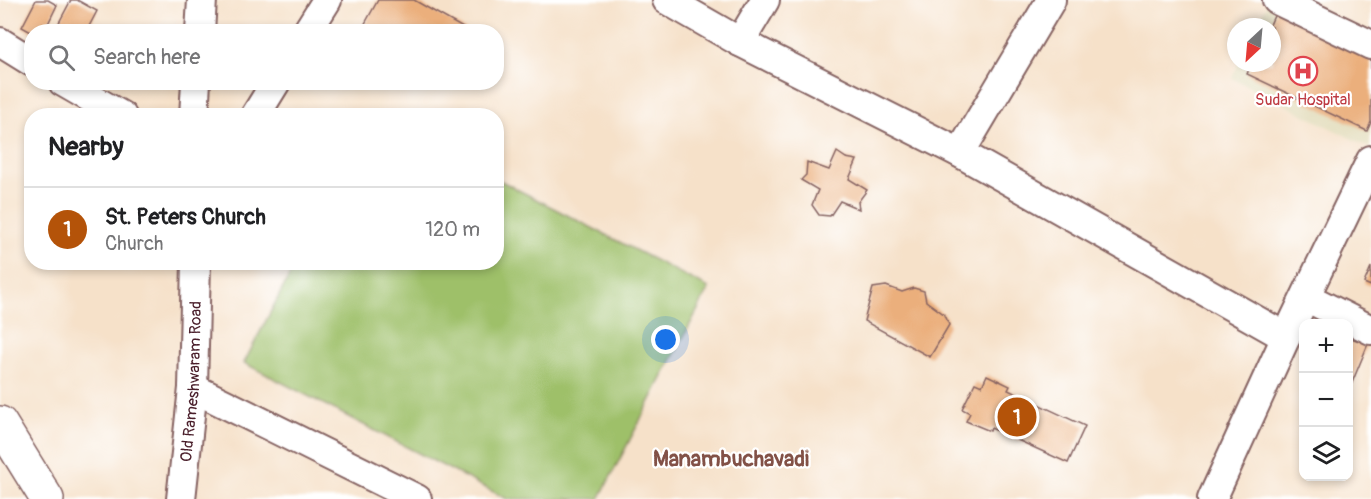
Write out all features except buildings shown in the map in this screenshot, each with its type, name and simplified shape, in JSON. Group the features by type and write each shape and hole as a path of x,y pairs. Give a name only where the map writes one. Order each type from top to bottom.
{"main road":[{"path":"0,423 47,499"}],"street":[{"path":"200,24 202,0"},
{"path":"313,24 327,0"},
{"path":"667,0 740,42 960,153 1286,337"},
{"path":"740,42 765,0"},
{"path":"960,153 1051,0"},
{"path":"1277,0 1371,45"},
{"path":"0,42 24,57"},
{"path":"77,90 108,108"},
{"path":"194,108 196,90"},
{"path":"260,108 271,90"},
{"path":"1212,499 1371,160"},
{"name":"Old Rameshwaram Road","path":"181,499 193,388 196,270"},
{"path":"1306,297 1371,330"},
{"path":"193,388 417,499"}],"shaded area":[{"name":"Sudar Hospital","path":"1269,0 1371,45 1370,148 1232,78 1235,72 1281,72 1281,18 1260,18"}],"green space":[{"path":"504,183 709,288 599,499 507,499 244,363 292,270 504,270"}],"place":[{"name":"Sudar Hospital","path":"1303,71"},
{"name":"St. Peters Church","path":"1017,417"}],"district":[{"name":"Manambuchavadi","path":"731,458"}]}
